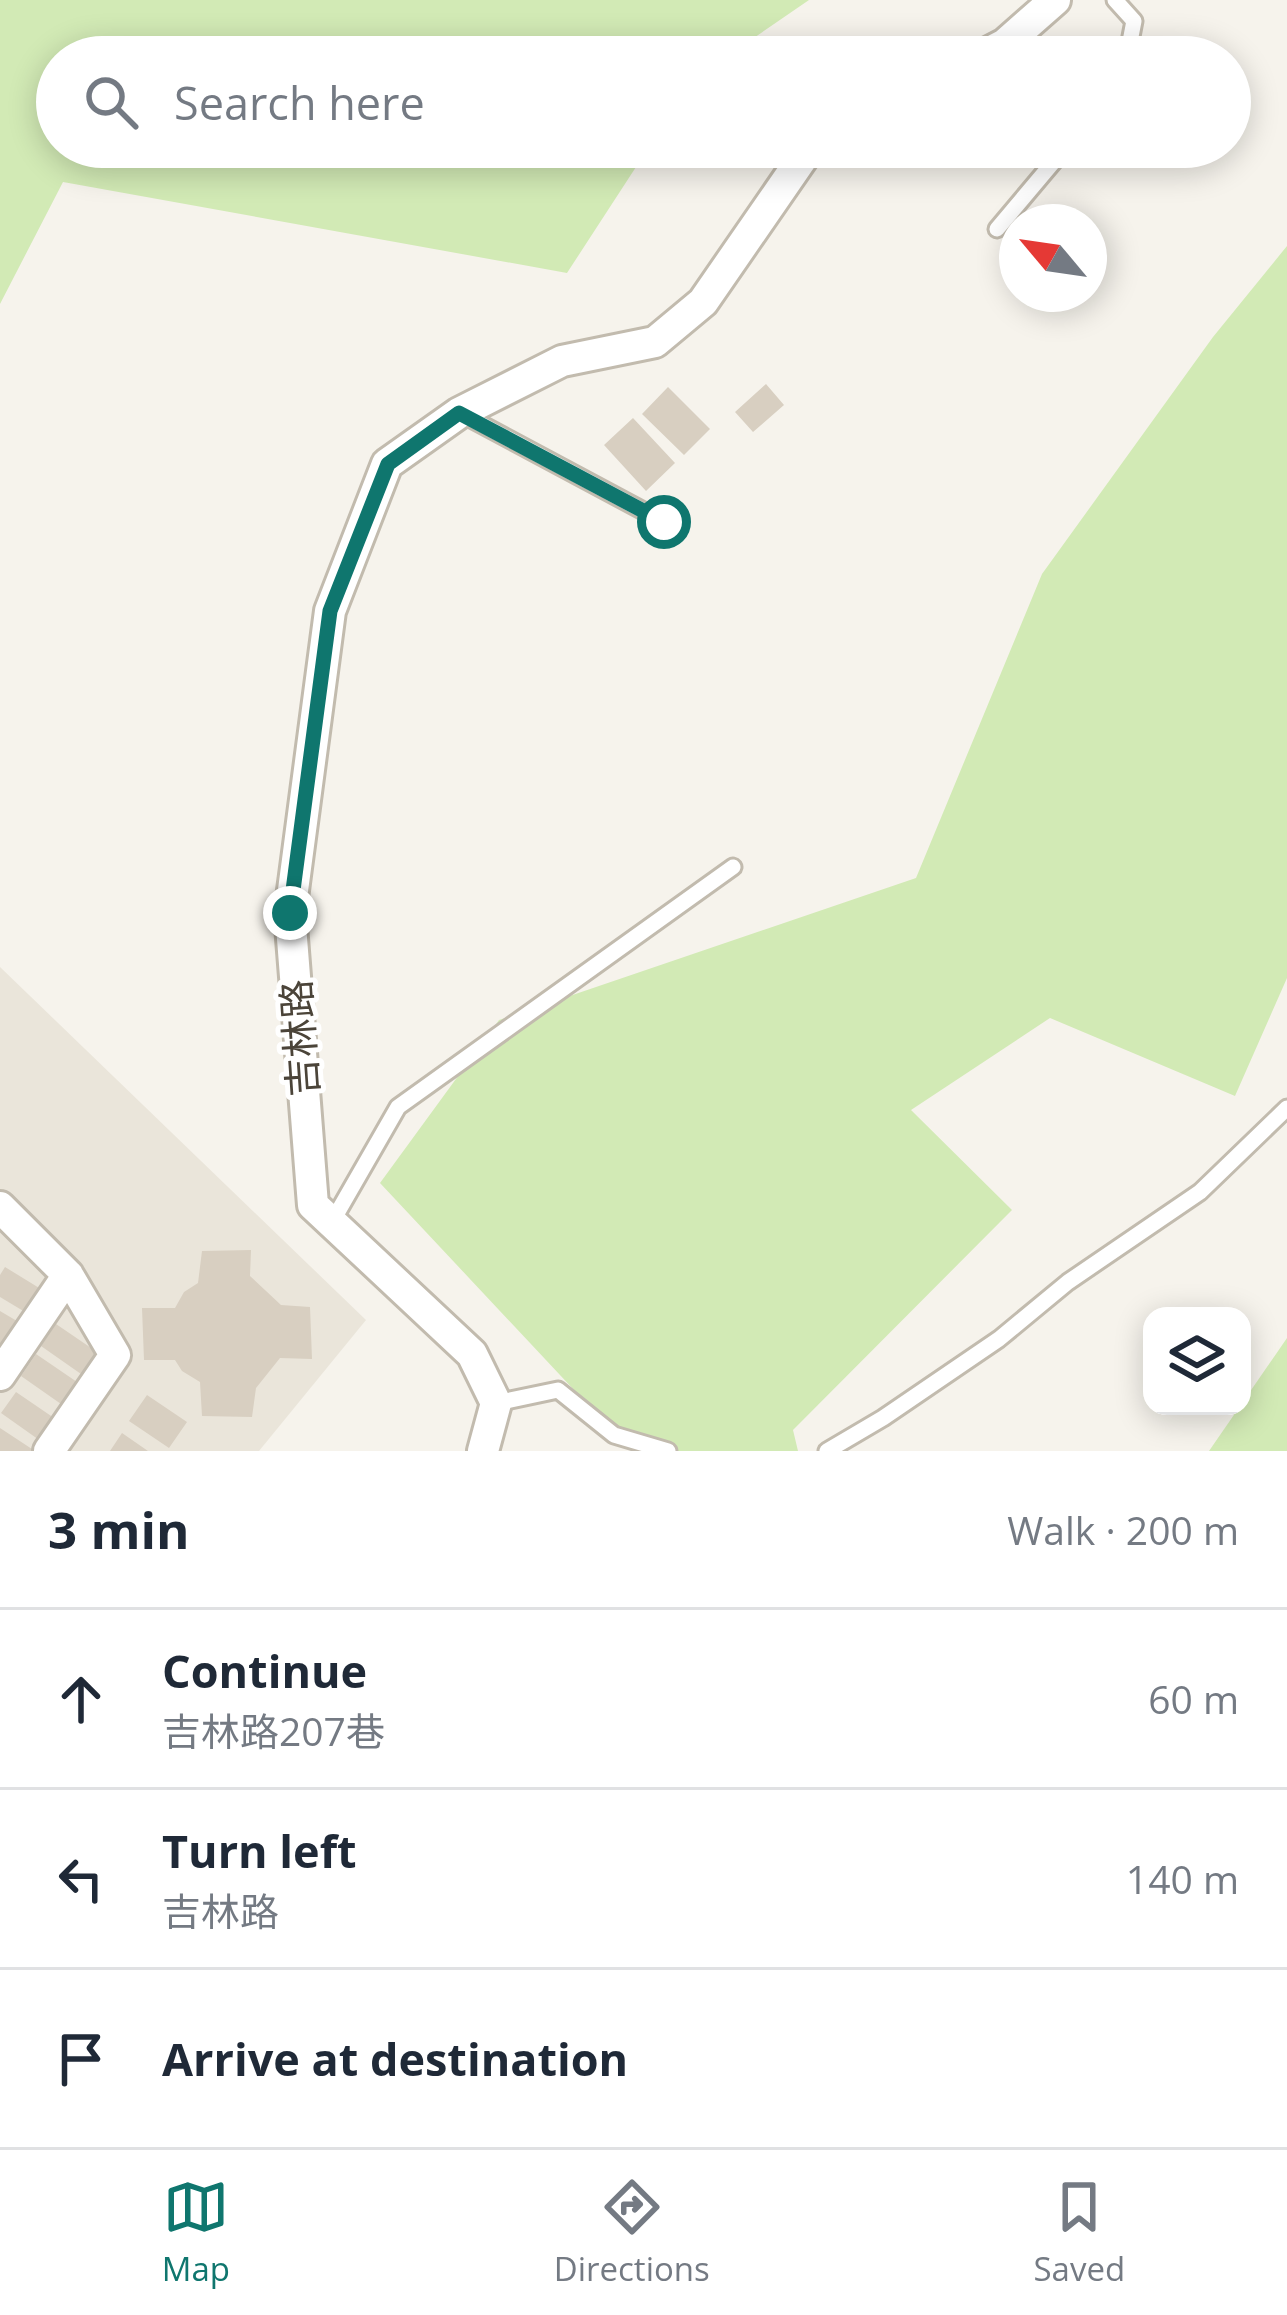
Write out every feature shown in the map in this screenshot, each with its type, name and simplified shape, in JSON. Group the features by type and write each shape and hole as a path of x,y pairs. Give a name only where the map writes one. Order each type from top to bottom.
{"street":[{"path":"1014,36 1055,0"},
{"name":"吉林路","path":"496,1403 472,1354 313,1205 290,913 330,611 388,464 459,413 562,361 655,342 703,302 796,168"},
{"path":"0,1207 68,1275 115,1354 49,1451"},
{"path":"0,1375 68,1275"},
{"path":"482,1451 496,1403"}],"lane":[{"path":"1115,0 1134,21 1131,36"},
{"path":"997,229 1048,168"},
{"path":"459,413 664,522"},
{"path":"332,1222 398,1107 733,867"},
{"path":"827,1451 999,1339 1068,1282 1200,1192 1287,1108"},
{"path":"496,1403 558,1390 614,1435 668,1451"}],"shaded area":[{"path":"0,967 366,1320 259,1451 0,1451"}],"green space":[{"path":"0,0 809,0 757,36 36,36 36,168 635,168 567,273 63,182 0,304"},
{"path":"1287,246 1287,978 1235,1096 1050,1018 911,1110 1012,1210 793,1430 798,1451 636,1451 380,1183 499,1020 916,878 1042,574 1213,337"},
{"path":"1287,1338 1287,1451 1209,1451 1234,1415 1251,1415 1251,1390"}],"building":[{"path":"766,384 784,405 753,432 735,412"},
{"path":"668,387 710,429 684,455 642,414"},
{"path":"633,418 675,463 646,491 604,445"},
{"path":"251,1250 250,1276 281,1305 310,1307 312,1359 280,1358 256,1388 252,1417 202,1416 200,1382 182,1371 175,1360 144,1360 142,1308 175,1308 184,1292 198,1283 202,1251"},
{"path":"5,1267 49,1294 35,1318 0,1297 0,1275"},
{"path":"0,1311 22,1324 7,1348 0,1343"},
{"path":"56,1324 97,1352 81,1374 41,1346"},
{"path":"36,1354 77,1382 61,1404 21,1376"},
{"path":"16,1392 57,1420 42,1442 1,1413"},
{"path":"147,1395 187,1422 169,1448 129,1421"},
{"path":"0,1428 35,1451 0,1451"},
{"path":"122,1433 148,1451 110,1451"}],"route":[{"path":"290,913 330,611 388,464 459,413 664,522"}]}
